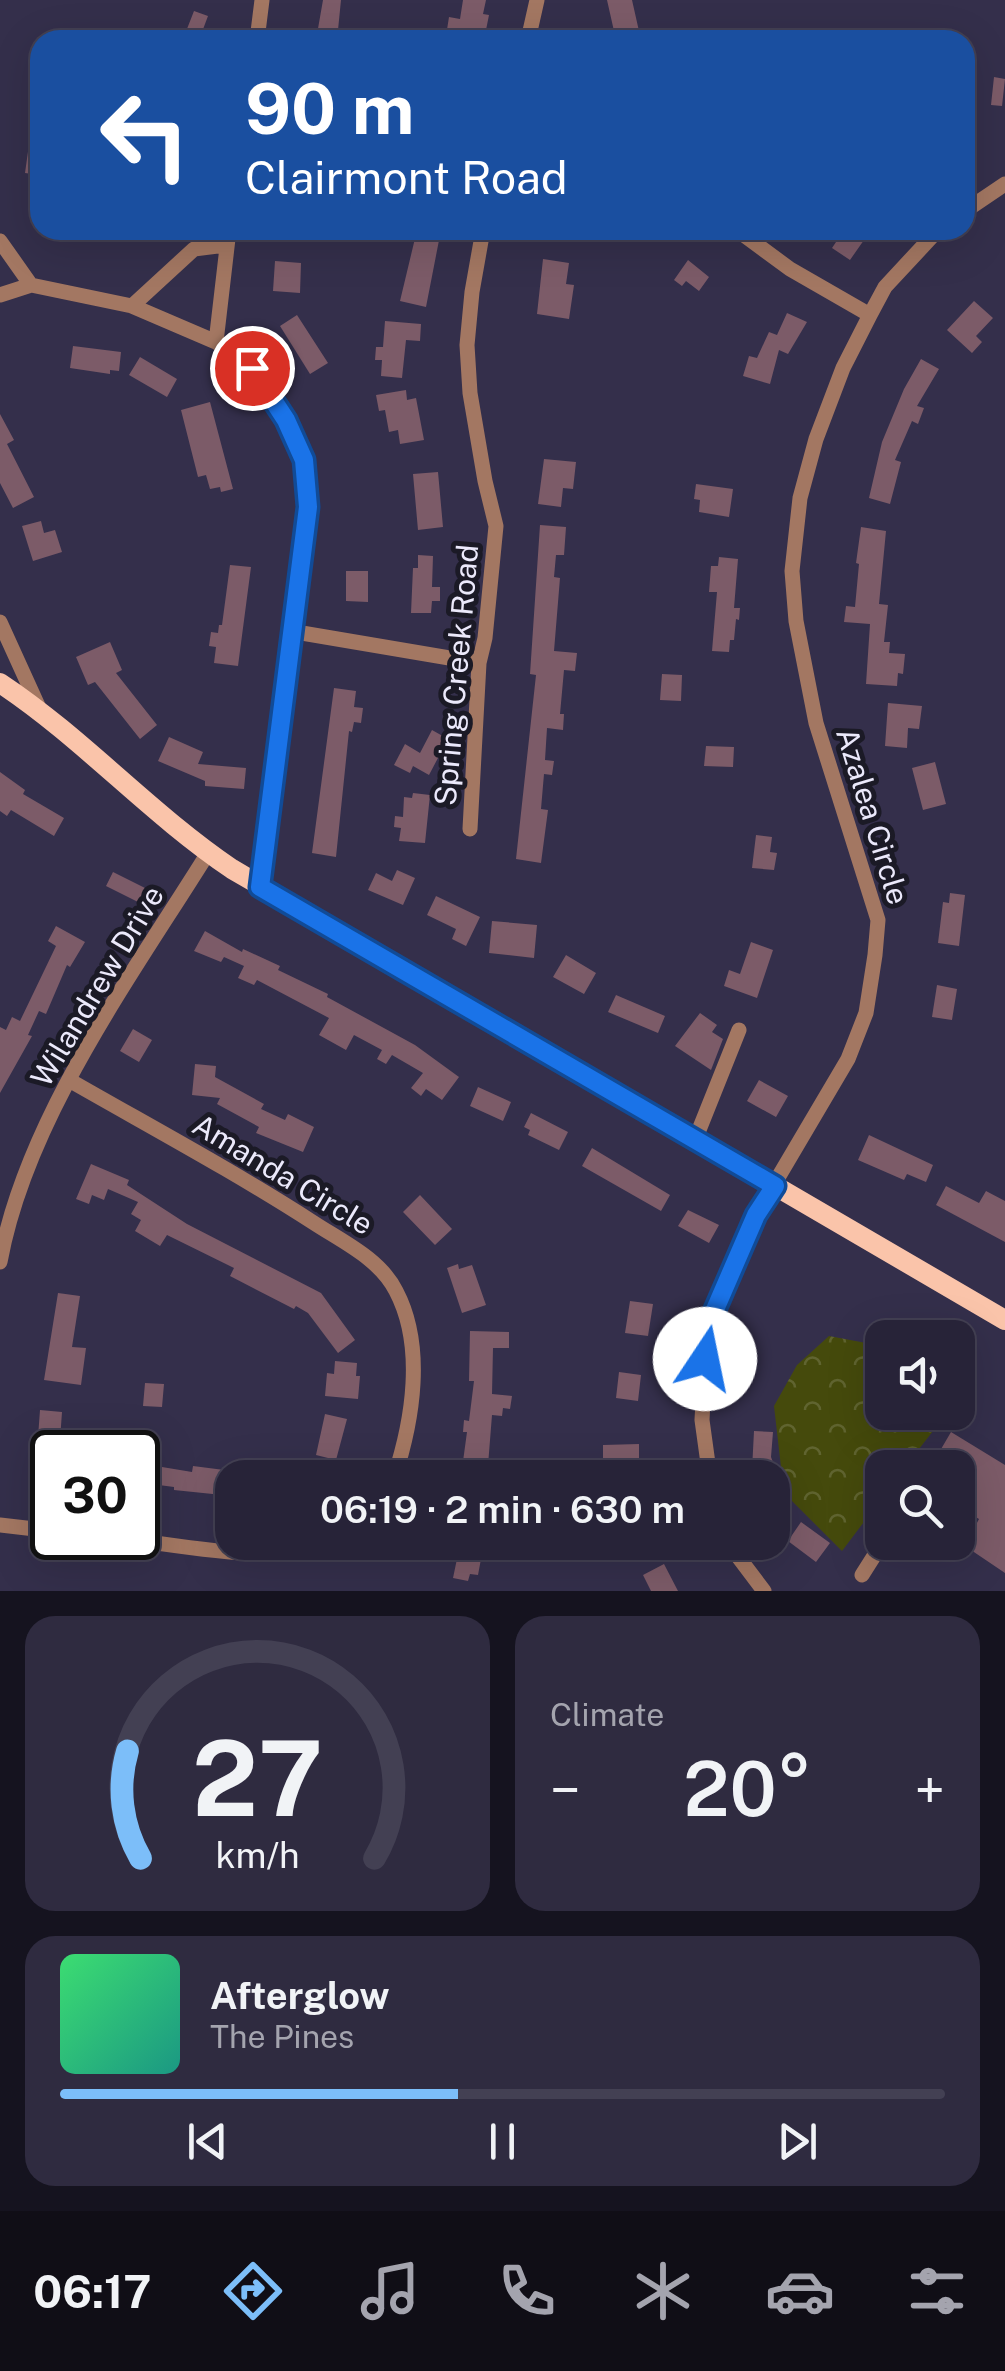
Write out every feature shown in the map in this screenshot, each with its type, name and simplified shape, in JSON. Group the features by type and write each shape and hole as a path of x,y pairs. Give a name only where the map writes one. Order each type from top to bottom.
{"main road":[{"path":"0,683 40,710 176,830 260,887 1005,1320"}],"street":[{"path":"258,30 262,0"},
{"path":"530,30 537,0"},
{"path":"975,204 1005,184"},
{"path":"132,306 194,249 221,240"},
{"path":"216,342 227,240"},
{"name":"Spring Creek Road","path":"470,829 479,662 496,526 484,481 470,394 467,345 481,240"},
{"path":"751,240 790,269 870,315"},
{"name":"Azalea Circle","path":"708,1460 702,1420 707,1328 756,1215 848,1059 866,1013 875,955 878,920 816,723 796,622 792,571 800,498 816,439 843,368 886,287 929,240"},
{"path":"0,241 31,285"},
{"path":"0,295 31,285 132,306 216,342 252,368 286,420 304,460 308,507 260,887"},
{"path":"0,622 40,710"},
{"path":"290,632 479,662"},
{"name":"Wilandrew Drive","path":"0,1262 6,1227 69,1080 208,853"},
{"path":"695,1140 740,1030"},
{"name":"Amanda Circle","path":"69,1080 274,1197 367,1257 394,1286 407,1314 413,1346 411,1401 398,1460"},
{"path":"0,1525 30,1528"},
{"path":"160,1543 215,1549"},
{"path":"738,1560 764,1591"},
{"path":"862,1575 872,1560"}],"green space":[{"path":"829,1336 865,1343 865,1430 934,1430 918,1450 865,1450 865,1521 842,1551 790,1499 790,1460 780,1460 774,1406 797,1365"}],"building":[{"path":"323,0 341,0 338,30 318,30"},
{"path":"463,0 486,0 486,30 447,30 449,17 460,19"},
{"path":"607,0 632,0 639,30 614,30"},
{"path":"194,11 208,16 203,30 187,30"},
{"path":"994,77 1005,79 1002,106 991,105"},
{"path":"30,137 30,174 25,173"},
{"path":"415,240 439,240 426,307 400,301"},
{"path":"837,240 864,240 850,260 832,248"},
{"path":"543,259 569,263 566,284 574,285 569,319 537,314"},
{"path":"688,260 709,277 699,291 686,281 682,286 674,280"},
{"path":"275,261 301,263 300,293 273,291"},
{"path":"974,301 993,318 976,336 982,342 972,353 947,330"},
{"path":"787,313 807,322 788,354 779,350 770,384 743,376 749,356 757,358 769,332 777,335"},
{"path":"297,315 328,363 310,374 280,326"},
{"path":"385,321 421,324 420,341 406,340 402,378 381,376 382,360 375,360 376,347 383,347"},
{"path":"73,346 121,352 119,371 110,370 110,374 70,368"},
{"path":"140,357 177,379 167,397 129,375"},
{"path":"921,359 939,369 917,406 924,408 918,424 912,421 895,460 901,462 890,504 869,498 882,442"},
{"path":"406,390 407,400 416,398 424,440 400,444 398,430 389,432 385,410 379,411 376,395"},
{"path":"210,402 233,489 221,492 220,487 210,489 206,475 198,477 181,410"},
{"path":"0,414 14,440 7,444 34,497 13,508 0,483"},
{"path":"544,459 576,462 573,489 563,488 561,507 538,504"},
{"path":"438,472 443,527 418,530 413,474"},
{"path":"696,484 733,489 729,517 699,512 700,500 694,499"},
{"path":"41,521 44,533 55,530 62,552 33,561 22,526"},
{"path":"540,525 566,527 564,555 556,555 554,577 560,578 554,651 577,653 575,671 564,670 560,714 564,714 563,730 547,728 545,760 554,761 552,775 544,774 541,809 548,810 541,863 516,859 536,675 530,674"},
{"path":"861,527 886,531 879,604 888,605 884,642 890,642 889,653 905,654 897,686 866,684 870,624 844,622 846,606 855,607"},
{"path":"418,555 433,556 432,587 440,587 440,601 432,601 431,613 411,613 413,568 418,568"},
{"path":"719,557 738,559 734,608 740,608 739,620 736,619 729,652 712,651 717,592 709,592 711,566 718,566"},
{"path":"230,565 251,567 238,666 214,663 216,647 209,646 211,632 218,633 222,625"},
{"path":"346,571 368,571 368,602 346,601"},
{"path":"110,642 122,670 116,673 157,725 140,739 95,682 88,685 76,657"},
{"path":"662,674 682,675 681,701 660,700"},
{"path":"334,688 356,691 354,707 363,708 361,723 354,722 352,732 349,731 336,857 312,853"},
{"path":"888,703 922,706 919,729 908,728 907,748 885,746"},
{"path":"432,730 448,739 429,775 413,766 410,773 394,765 405,744 420,753"},
{"path":"169,737 203,752 198,764 246,768 244,789 205,786 205,781 158,761"},
{"path":"706,746 734,747 733,767 704,766"},
{"path":"935,762 946,804 923,810 912,768"},
{"path":"0,772 25,790 23,794 64,818 54,836 11,810 7,816 0,811"},
{"path":"413,793 430,795 425,843 399,841 401,828 394,827 395,816 403,817 404,797 412,798"},
{"path":"756,835 772,837 770,852 777,853 774,870 752,868"},
{"path":"397,870 415,878 403,905 368,890 376,873 392,881"},
{"path":"113,872 145,888 138,902 106,886"},
{"path":"950,893 965,895 959,946 938,943 943,902 949,903"},
{"path":"436,896 480,917 466,946 452,939 456,929 427,915"},
{"path":"492,921 537,925 534,958 489,953"},
{"path":"56,926 85,942 70,967 67,965 46,1014 39,1011 28,1035 32,1036 0,1093 0,1027 6,1030 12,1017 20,1021 56,946 48,941"},
{"path":"205,931 242,952 243,949 280,966 278,970 415,1045 459,1077 442,1100 426,1089 421,1096 411,1088 423,1073 392,1055 386,1064 377,1059 382,1050 354,1035 346,1050 319,1035 329,1018 257,980 254,985 238,978 244,966 194,951"},
{"path":"751,942 773,950 757,998 724,986 729,970 740,974"},
{"path":"566,955 596,973 584,994 553,977"},
{"path":"937,985 957,989 952,1020 932,1017"},
{"path":"616,995 665,1016 658,1033 608,1012"},
{"path":"700,1013 717,1025 712,1032 723,1039 711,1070 675,1046"},
{"path":"133,1029 152,1040 139,1062 120,1051"},
{"path":"195,1064 216,1066 215,1077 264,1104 261,1109 285,1120 288,1114 314,1127 303,1152 256,1133 259,1127 217,1104 220,1098 192,1095"},
{"path":"759,1080 788,1096 776,1117 747,1101"},
{"path":"478,1087 511,1102 503,1121 470,1106"},
{"path":"531,1113 568,1132 559,1150 528,1135 530,1130 524,1127"},
{"path":"869,1135 933,1165 926,1182 907,1174 904,1180 858,1160"},
{"path":"592,1148 670,1195 661,1211 582,1166"},
{"path":"91,1164 129,1180 127,1185 187,1224 321,1293 355,1340 338,1353 308,1313 230,1276 234,1268 167,1235 160,1246 135,1231 141,1220 131,1214 138,1202 108,1189 104,1200 92,1195 89,1204 76,1199"},
{"path":"946,1186 979,1203 986,1191 1005,1201 1005,1242 936,1205"},
{"path":"420,1195 452,1229 435,1245 403,1212"},
{"path":"688,1210 719,1225 709,1243 678,1226"},
{"path":"458,1264 459,1269 472,1265 486,1305 462,1313 447,1268"},
{"path":"58,1293 80,1296 72,1347 86,1348 81,1385 44,1380"},
{"path":"630,1301 653,1304 648,1336 625,1333"},
{"path":"470,1331 509,1332 509,1348 493,1348 492,1394 512,1396 510,1409 503,1408 502,1416 492,1415 488,1460 463,1460 467,1432 463,1432 464,1420 469,1421 474,1381 469,1381"},
{"path":"335,1361 357,1363 358,1399 325,1396 327,1373 334,1374"},
{"path":"619,1372 641,1375 638,1401 616,1398"},
{"path":"145,1383 164,1384 162,1407 143,1406"},
{"path":"40,1410 62,1412 61,1430 39,1430"},
{"path":"325,1414 347,1419 336,1460 316,1455"},
{"path":"754,1431 773,1432 772,1460 753,1460"},
{"path":"951,1432 1005,1465 1005,1573 975,1553 975,1527 979,1519 975,1517 975,1450 940,1450"},
{"path":"639,1444 639,1460 603,1460 603,1445"},
{"path":"193,1466 215,1469 215,1494 160,1485 160,1467 192,1472"},
{"path":"801,1522 830,1543 816,1562 790,1542"},
{"path":"457,1560 481,1560 478,1575 470,1574 468,1581 453,1578"},
{"path":"664,1564 678,1591 651,1591 643,1575"}],"route":[{"path":"252,368 286,420 304,460 308,507 260,887 775,1186 740,1248 707,1328 705,1359"}]}
